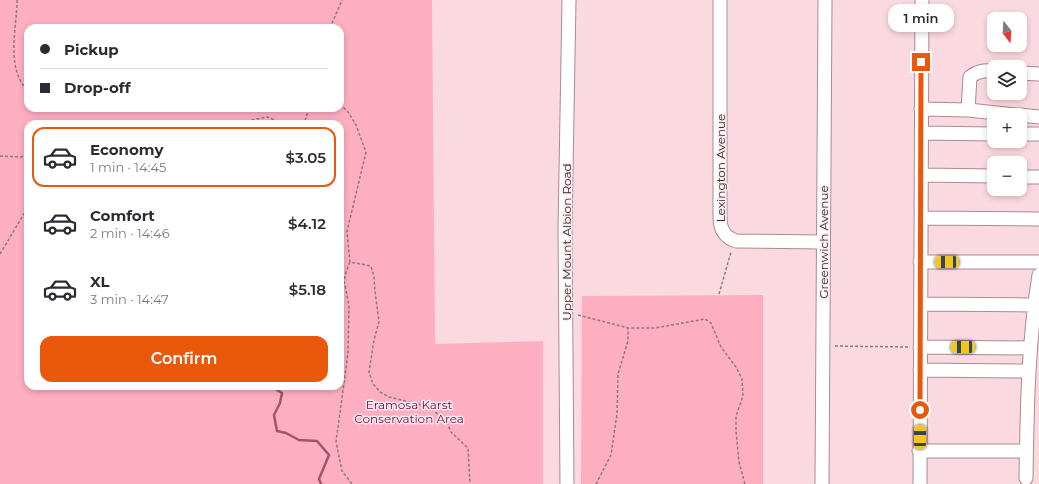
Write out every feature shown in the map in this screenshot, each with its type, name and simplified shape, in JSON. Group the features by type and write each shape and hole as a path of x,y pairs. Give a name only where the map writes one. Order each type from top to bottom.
{"street":[{"name":"Upper Mount Albion Road","path":"567,484 565,229 569,0"},
{"name":"Lexington Avenue","path":"720,0 720,226 722,231 730,239 736,241 823,242"},
{"name":"Greenwich Avenue","path":"822,484 825,0"},
{"path":"920,484 920,370 917,347 921,304 920,218 922,133 922,0"},
{"path":"968,110 970,78 976,72 987,70"},
{"path":"1027,73 1039,74"},
{"path":"921,109 987,112"},
{"path":"1027,116 1039,117"},
{"path":"922,133 987,134"},
{"path":"1027,134 1039,134"},
{"path":"921,176 987,176"},
{"path":"1027,177 1039,177"},
{"path":"920,218 1039,219"},
{"path":"920,262 1039,262"},
{"path":"1026,478 1030,348 1034,305 1039,275"},
{"path":"921,304 1034,305"},
{"path":"917,347 1030,348"},
{"path":"920,370 1029,371"},
{"path":"920,451 1026,451"}],"path":[{"path":"17,0 14,64 18,77 24,85"},
{"path":"332,24 342,0"},
{"path":"344,108 356,125 366,152 348,232 350,262 344,281 350,305 348,353 344,383"},
{"path":"252,120 267,117 275,120"},
{"path":"0,156 24,156"},
{"path":"0,254 24,215"},
{"path":"719,294 731,252"},
{"path":"350,262 371,266 374,277 379,322 374,340 369,372 373,384 380,392 389,397 430,407 447,423 451,432 468,448 470,484"},
{"path":"578,315 628,328 655,328 705,320 711,323 721,347 736,367 744,385 743,396 736,416 736,431 744,484"},
{"path":"596,484 611,455 617,414 618,374 628,341 628,328"},
{"path":"833,346 917,347"},
{"path":"343,390 336,442 342,471 352,484"}],"green space":[{"name":"Eramosa Karst Conservation Area","path":"0,0 432,0 435,344 543,341 543,484 0,484"},
{"path":"763,295 763,484 581,484 582,296"}],"waterway":[{"path":"277,390 282,393 280,403 274,415 277,431 286,433 299,440 317,441 329,455 319,479 321,484"}],"route":[{"path":"920,410 920,232 922,133 921,62"}]}
